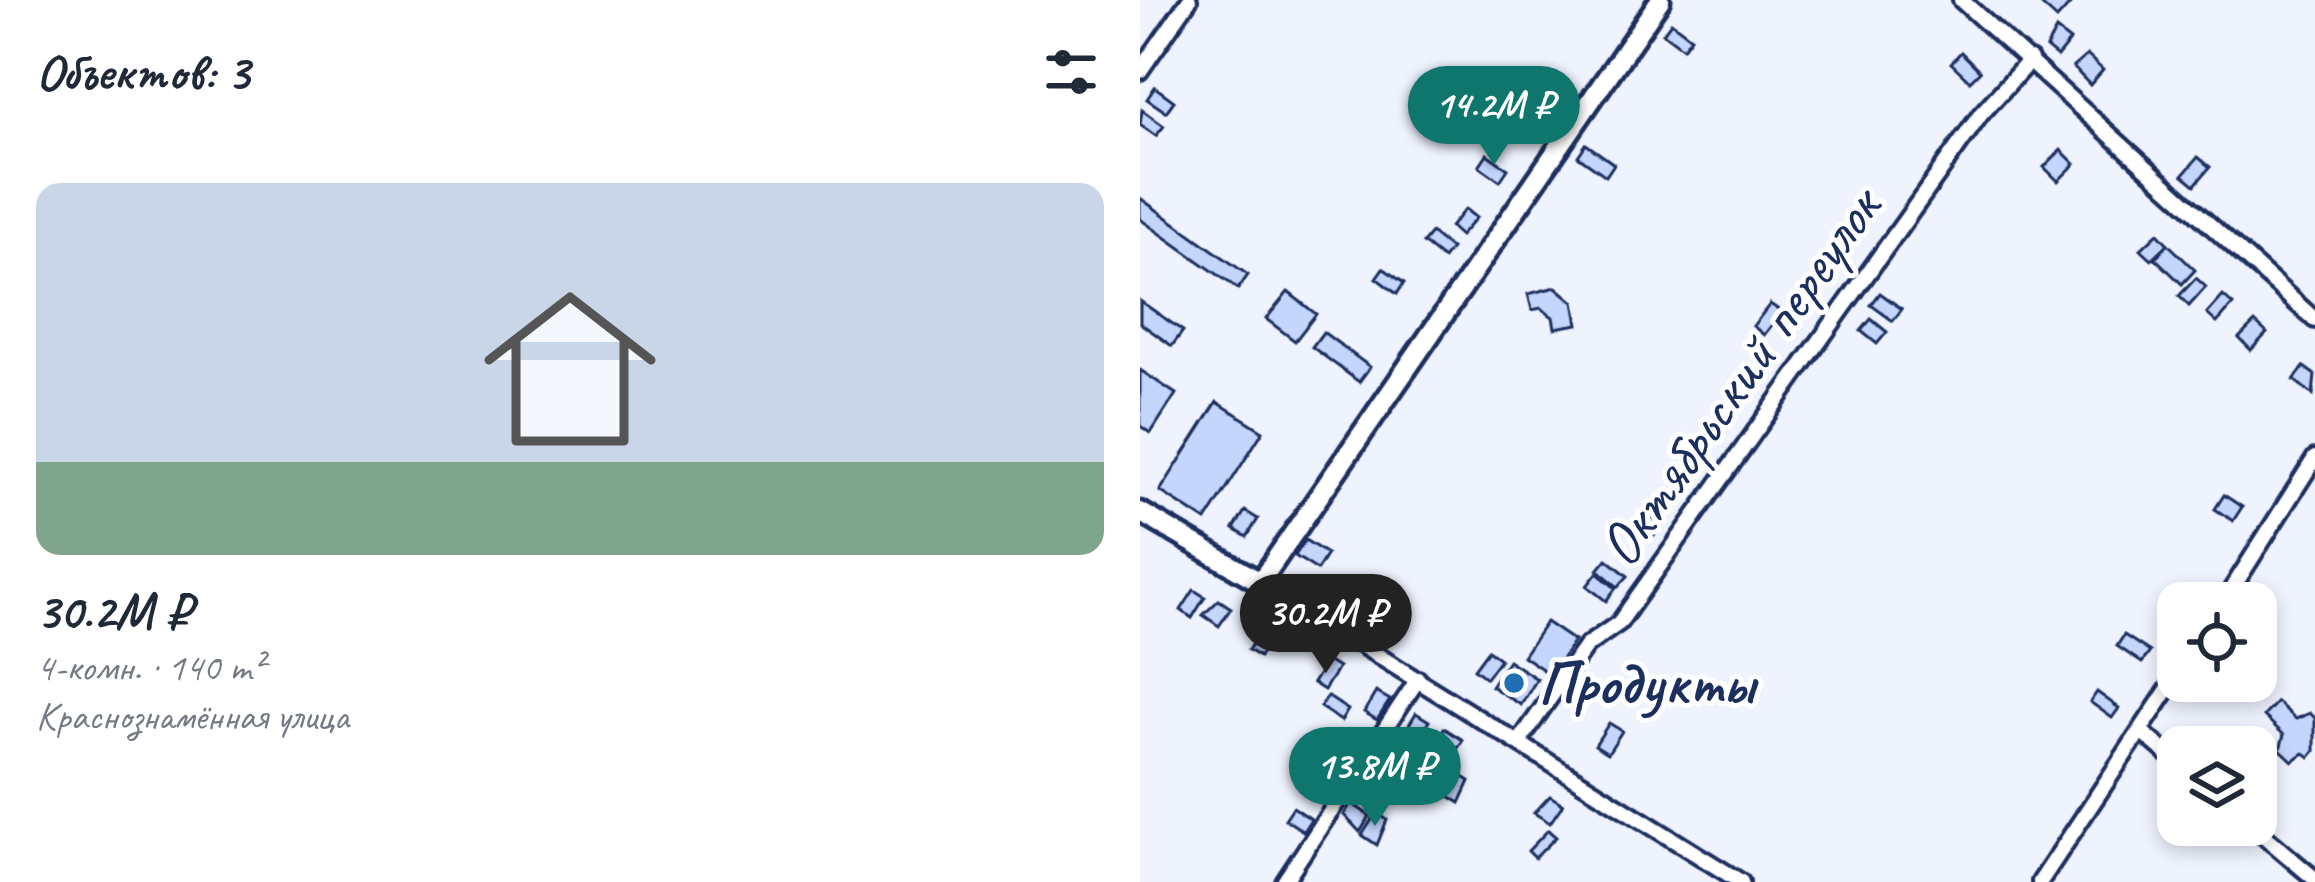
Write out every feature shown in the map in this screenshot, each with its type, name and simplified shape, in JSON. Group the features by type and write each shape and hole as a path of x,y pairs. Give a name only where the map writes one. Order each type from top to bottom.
{"main road":[{"path":"1140,512 1260,582 1660,0"}],"street":[{"path":"1140,71 1189,0"},
{"path":"1961,0 2315,320"},
{"name":"Октябрьский переулок","path":"1519,742 1586,646 1618,623 1981,114 2030,60"},
{"path":"2236,582 2315,458"},
{"path":"1260,582 1741,882"},
{"path":"1284,882 1418,679"},
{"path":"2040,882 2161,702"},
{"path":"2142,732 2157,745"},
{"path":"2276,846 2315,879"}],"building":[{"path":"2036,0 2074,0 2057,19"},
{"path":"1671,22 1691,37 1683,48 1663,33"},
{"path":"2056,30 2070,41 2057,57 2046,48"},
{"path":"1961,52 1980,71 1970,81 1951,63"},
{"path":"2087,55 2103,70 2090,85 2073,67"},
{"path":"1155,87 1174,101 1166,112 1147,99"},
{"path":"1142,110 1164,126 1156,136 1140,125"},
{"path":"1586,144 1614,164 1606,176 1578,156"},
{"path":"2061,150 2075,164 2058,181 2044,167"},
{"path":"1487,154 1508,169 1500,181 1479,166"},
{"path":"2198,157 2210,167 2195,185 2183,175"},
{"path":"1140,198 1248,275 1238,289 1140,219"},
{"path":"1465,209 1476,218 1460,236 1450,227"},
{"path":"1431,233 1451,249 1443,259 1423,243"},
{"path":"2158,233 2168,244 2152,259 2141,249"},
{"path":"2168,244 2195,270 2182,284 2155,258"},
{"path":"1383,268 1404,283 1397,294 1376,278"},
{"path":"2196,278 2206,287 2189,306 2179,296"},
{"path":"1556,287 1574,302 1578,324 1555,328 1553,317 1541,308 1532,310 1528,294"},
{"path":"1288,292 1316,314 1295,341 1266,319"},
{"path":"1880,293 1902,309 1893,321 1871,305"},
{"path":"2223,296 2233,305 2217,323 2207,314"},
{"path":"1140,301 1183,331 1172,346 1140,323"},
{"path":"1770,304 1782,312 1764,335 1753,326"},
{"path":"1871,319 1887,332 1877,344 1861,331"},
{"path":"2255,322 2267,333 2251,350 2239,338"},
{"path":"1323,332 1370,367 1359,382 1312,347"},
{"path":"2304,367 2315,375 2313,395 2294,380"},
{"path":"1140,370 1176,394 1151,433 1140,426"},
{"path":"1217,402 1263,431 1206,521 1160,491"},
{"path":"2224,495 2242,507 2233,521 2215,509"},
{"path":"1245,511 1258,519 1247,537 1234,529"},
{"path":"1645,511 1663,525 1654,536 1636,522"},
{"path":"1305,540 1327,554 1317,570 1295,556"},
{"path":"1607,559 1628,576 1618,587 1598,570"},
{"path":"1597,573 1616,588 1606,601 1587,586"},
{"path":"1194,590 1205,597 1192,618 1181,610"},
{"path":"1219,600 1231,608 1219,626 1203,615"},
{"path":"1546,622 1574,641 1551,675 1523,656"},
{"path":"1263,627 1274,634 1259,657 1248,650"},
{"path":"2124,635 2150,652 2142,663 2117,646"},
{"path":"1488,650 1500,659 1486,678 1474,669"},
{"name":"Продукты","path":"1508,660 1537,679 1521,705 1491,686"},
{"path":"1327,661 1338,668 1324,690 1313,683"},
{"path":"1376,692 1390,700 1377,720 1364,712"},
{"path":"2097,692 2119,708 2112,718 2090,702"},
{"path":"1327,696 1348,710 1341,721 1320,707"},
{"path":"2277,702 2296,719 2310,713 2315,718 2315,751 2293,761 2280,749 2284,735 2264,716"},
{"path":"1416,713 1429,721 1418,739 1405,731"},
{"path":"1609,723 1622,731 1608,753 1595,745"},
{"path":"1444,728 1463,740 1450,761 1431,749"},
{"path":"1457,773 1470,781 1460,803 1444,793"},
{"path":"1314,776 1332,788 1322,803 1304,791"},
{"path":"1550,796 1563,804 1550,823 1534,813"},
{"path":"1351,803 1370,816 1360,832 1344,815"},
{"path":"1293,807 1311,819 1303,831 1285,819"},
{"path":"1377,812 1387,820 1377,845 1362,835"},
{"path":"1548,830 1556,837 1535,858 1528,851"}],"place":[{"name":"Продукты","path":"1514,683"}]}
